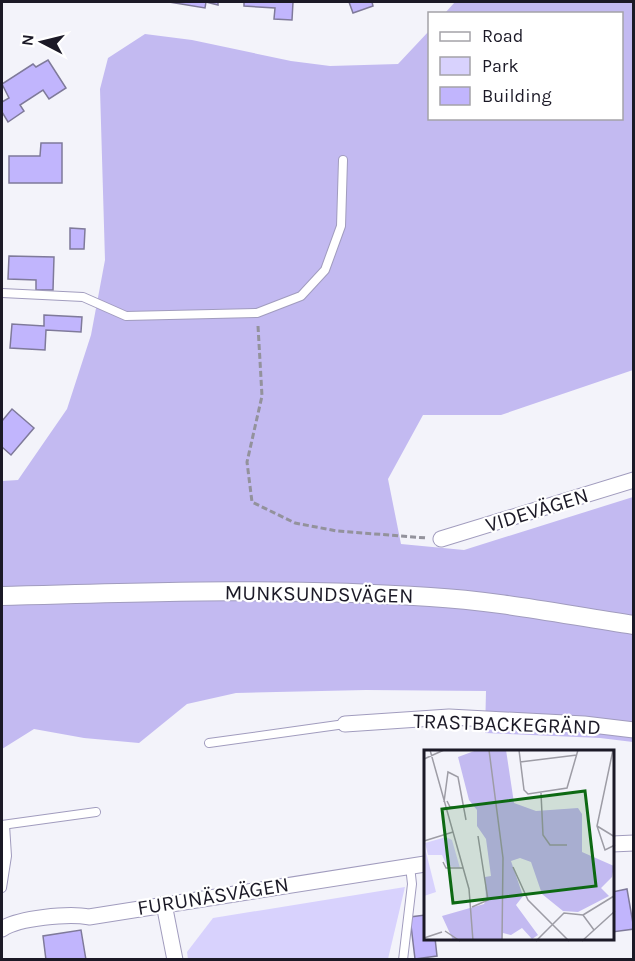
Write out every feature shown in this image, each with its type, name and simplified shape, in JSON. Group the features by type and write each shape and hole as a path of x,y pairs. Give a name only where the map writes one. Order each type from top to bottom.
{"street":[{"name":"VIDEVÄGEN","path":"441,539 633,480"},
{"name":"MUNKSUNDSVÄGEN","path":"2,596 210,592 377,594 486,602 633,625"},
{"name":"TRASTBACKEGRÄND","path":"345,724 449,717 584,724 633,730"},
{"path":"614,844 633,843"},
{"name":"FURUNÄSVÄGEN","path":"2,929 27,921 73,914 89,917 417,865"},
{"path":"164,904 175,960"}],"lane":[{"path":"2,292 83,297 126,316 257,313 301,296 325,270 341,226 343,160"},
{"path":"210,743 345,724"},
{"path":"2,888 7,856 3,825 96,812"},
{"path":"403,960 412,884 417,865"}],"path":[{"path":"257,313 262,396 247,462 252,502 295,523 337,531 441,539"}],"green space":[{"path":"405,887 388,959 188,959 187,952 213,918"}],"shaded area":[{"path":"455,2 633,2 633,370 501,415 423,415 388,479 401,544 464,550 633,497 633,742 600,738 485,733 486,691 366,690 236,693 187,704 139,743 84,738 34,729 2,749 2,481 18,480 67,409 91,335 105,260 100,89 108,58 145,34 192,40 291,61 330,66 398,64 428,32 428,120 623,120 623,12 446,12"}],"building":[{"path":"169,2 206,2 205,8"},
{"path":"244,2 293,2 292,20 274,19 275,8 244,6"},
{"path":"349,2 372,2 373,6 353,13"},
{"path":"48,60 66,88 49,99 43,90 20,105 24,111 8,122 2,112 2,102 9,98 2,84 33,64 36,67"},
{"path":"41,143 62,143 62,183 9,183 9,156 40,156"},
{"path":"70,228 85,229 84,249 70,249"},
{"path":"9,256 54,257 53,290 36,290 36,280 8,279"},
{"path":"44,315 82,317 81,332 46,330 45,350 10,348 12,324 44,326"},
{"path":"12,409 34,428 11,455 2,447 2,421"},
{"path":"627,889 634,929 614,932 614,892"},
{"path":"424,915 424,940 435,940 437,956 415,959 410,917"},
{"path":"81,930 86,960 46,960 43,936"}]}
